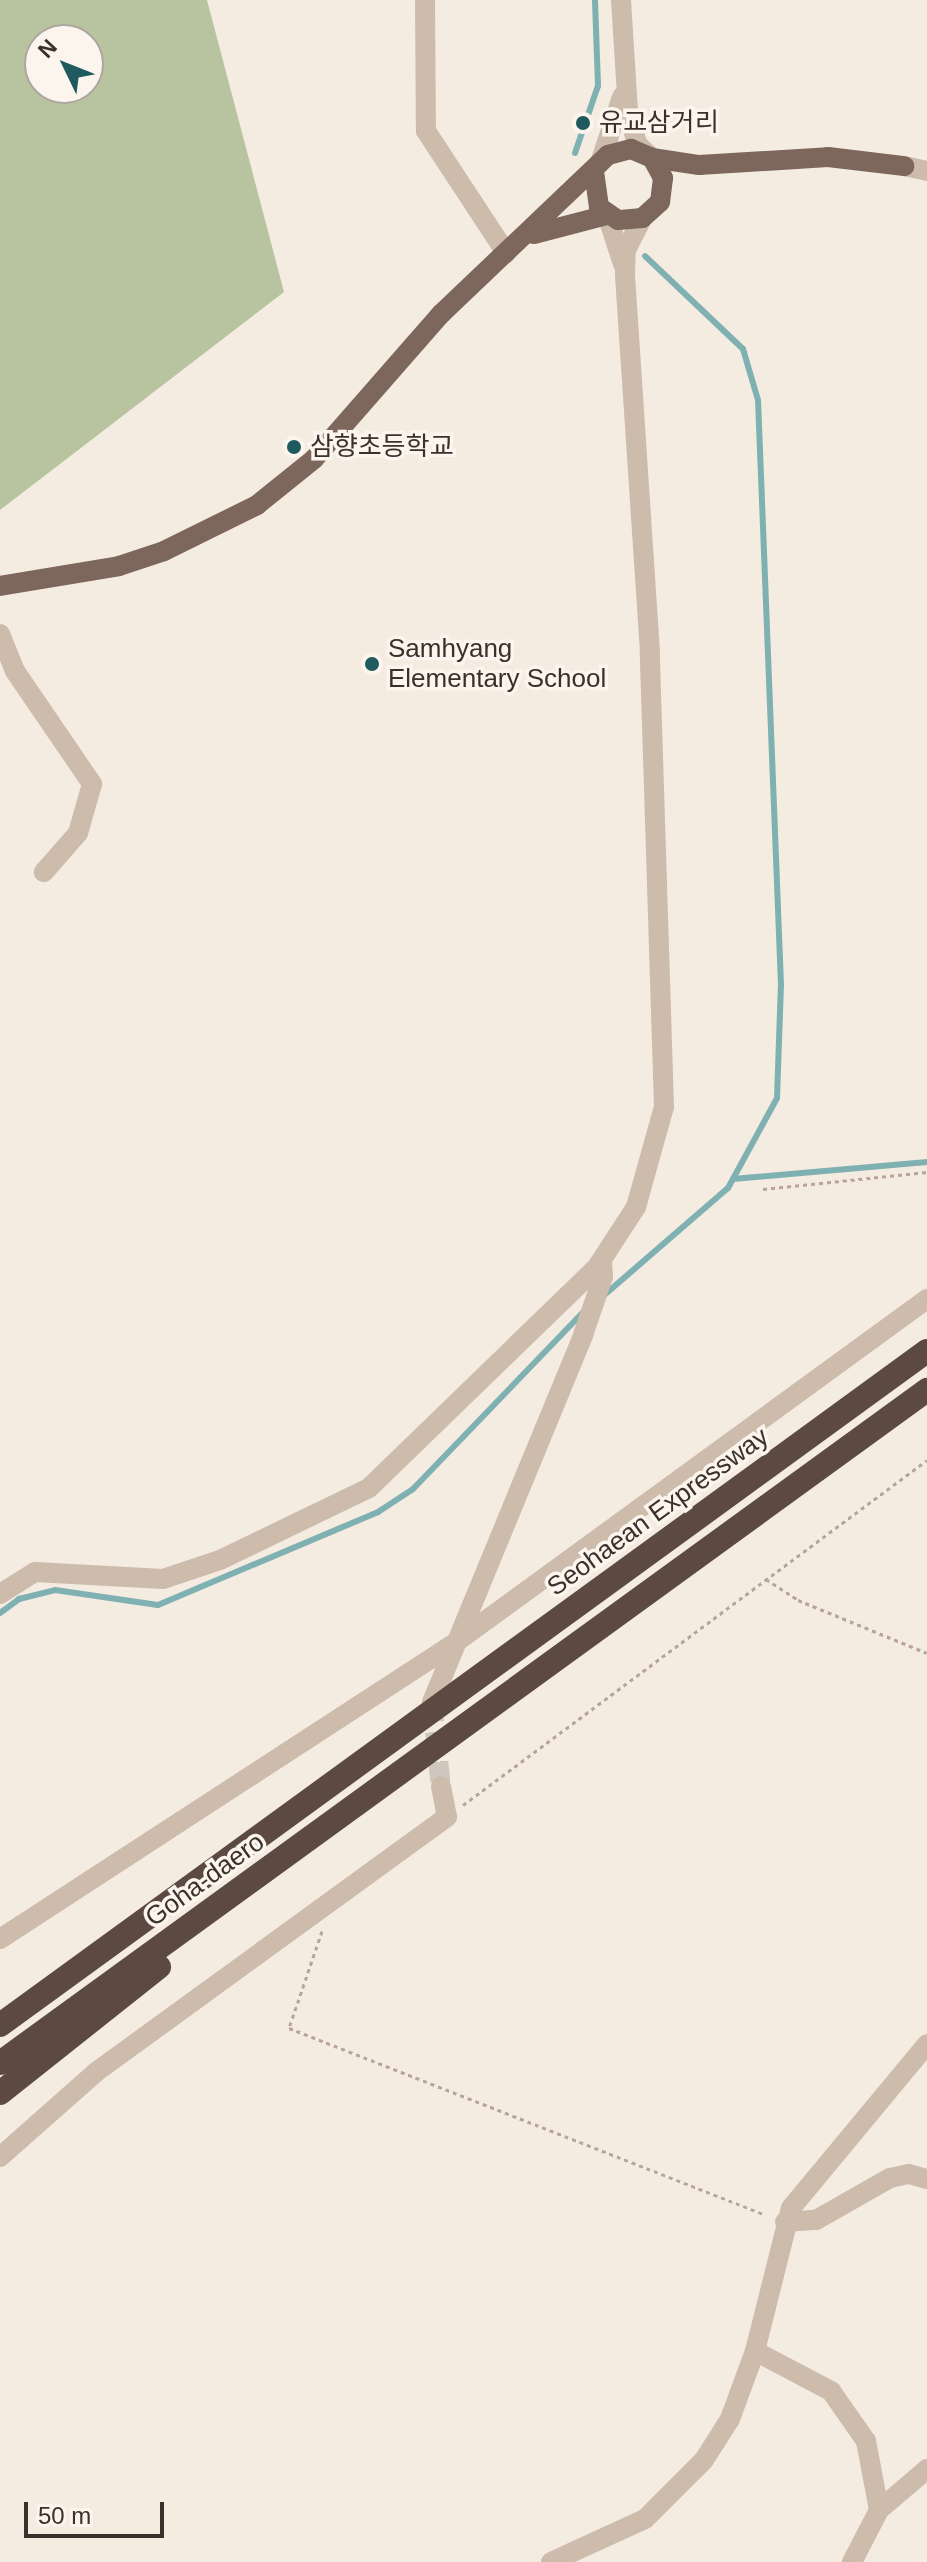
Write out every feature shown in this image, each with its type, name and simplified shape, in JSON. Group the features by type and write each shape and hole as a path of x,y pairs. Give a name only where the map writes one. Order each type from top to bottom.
{"highway":[{"name":"Seohaean Expressway","path":"428,1710 927,1351"},
{"path":"0,2093 443,1741 927,1390"},
{"path":"0,2004 428,1710"},
{"name":"Goha-daero","path":"0,2025 428,1710"},
{"name":"Goha-daero","path":"0,2063 443,1741"}],"main road":[{"path":"0,586 119,566 164,551 257,505 314,459 441,314 619,150 676,165 828,157 904,166"},
{"path":"652,158 663,178 660,202"},
{"path":"530,235 607,215 642,218 685,177 722,163"},
{"path":"597,168 593,196 607,215"}],"street":[{"path":"425,0 426,131 506,253"},
{"path":"621,0 625,85 637,144 652,158"},
{"path":"597,168 625,85"},
{"path":"904,166 927,171"},
{"path":"607,215 625,274"},
{"path":"0,1594 35,1572 163,1579 220,1560 369,1488 602,1261 636,1207 664,1107 650,652 625,274 626,250 642,218"},
{"path":"0,634 15,671 92,784 78,833 44,872"},
{"path":"428,1710 583,1335 603,1277 602,1261"},
{"path":"0,1939 455,1643 927,1299"},
{"path":"0,2157 55,2104 447,1817 441,1787"},
{"path":"551,2562 628,2530 685,2482 730,2419 755,2351 785,2222 807,2182 927,2044"},
{"path":"785,2222 816,2220 890,2178 927,2179"},
{"path":"755,2351 806,2373 847,2410 866,2441 879,2510"},
{"path":"852,2562 879,2510 927,2469"}],"path":[{"path":"763,1189 927,1172"},
{"path":"447,1817 927,1460"},
{"path":"766,1579 798,1600 927,1653"},
{"path":"320,1911 322,1939 289,2028 785,2222"}],"green space":[{"path":"0,0 207,0 284,292 0,510"}],"waterway":[{"path":"575,153 598,86 595,0"},
{"path":"602,1297 728,1188 777,1098 781,985 758,400 743,349 645,256"},
{"path":"733,1179 927,1162"},
{"path":"0,1613 19,1599 55,1590 158,1605 378,1512 413,1489 584,1311"}],"tunnel":[{"path":"432,1702 441,1787"}],"place":[{"name":"유교삼거리","path":"583,123"},
{"name":"삼향초등학교","path":"294,447"},
{"name":"Samhyang Elementary School","path":"372,664"}]}
